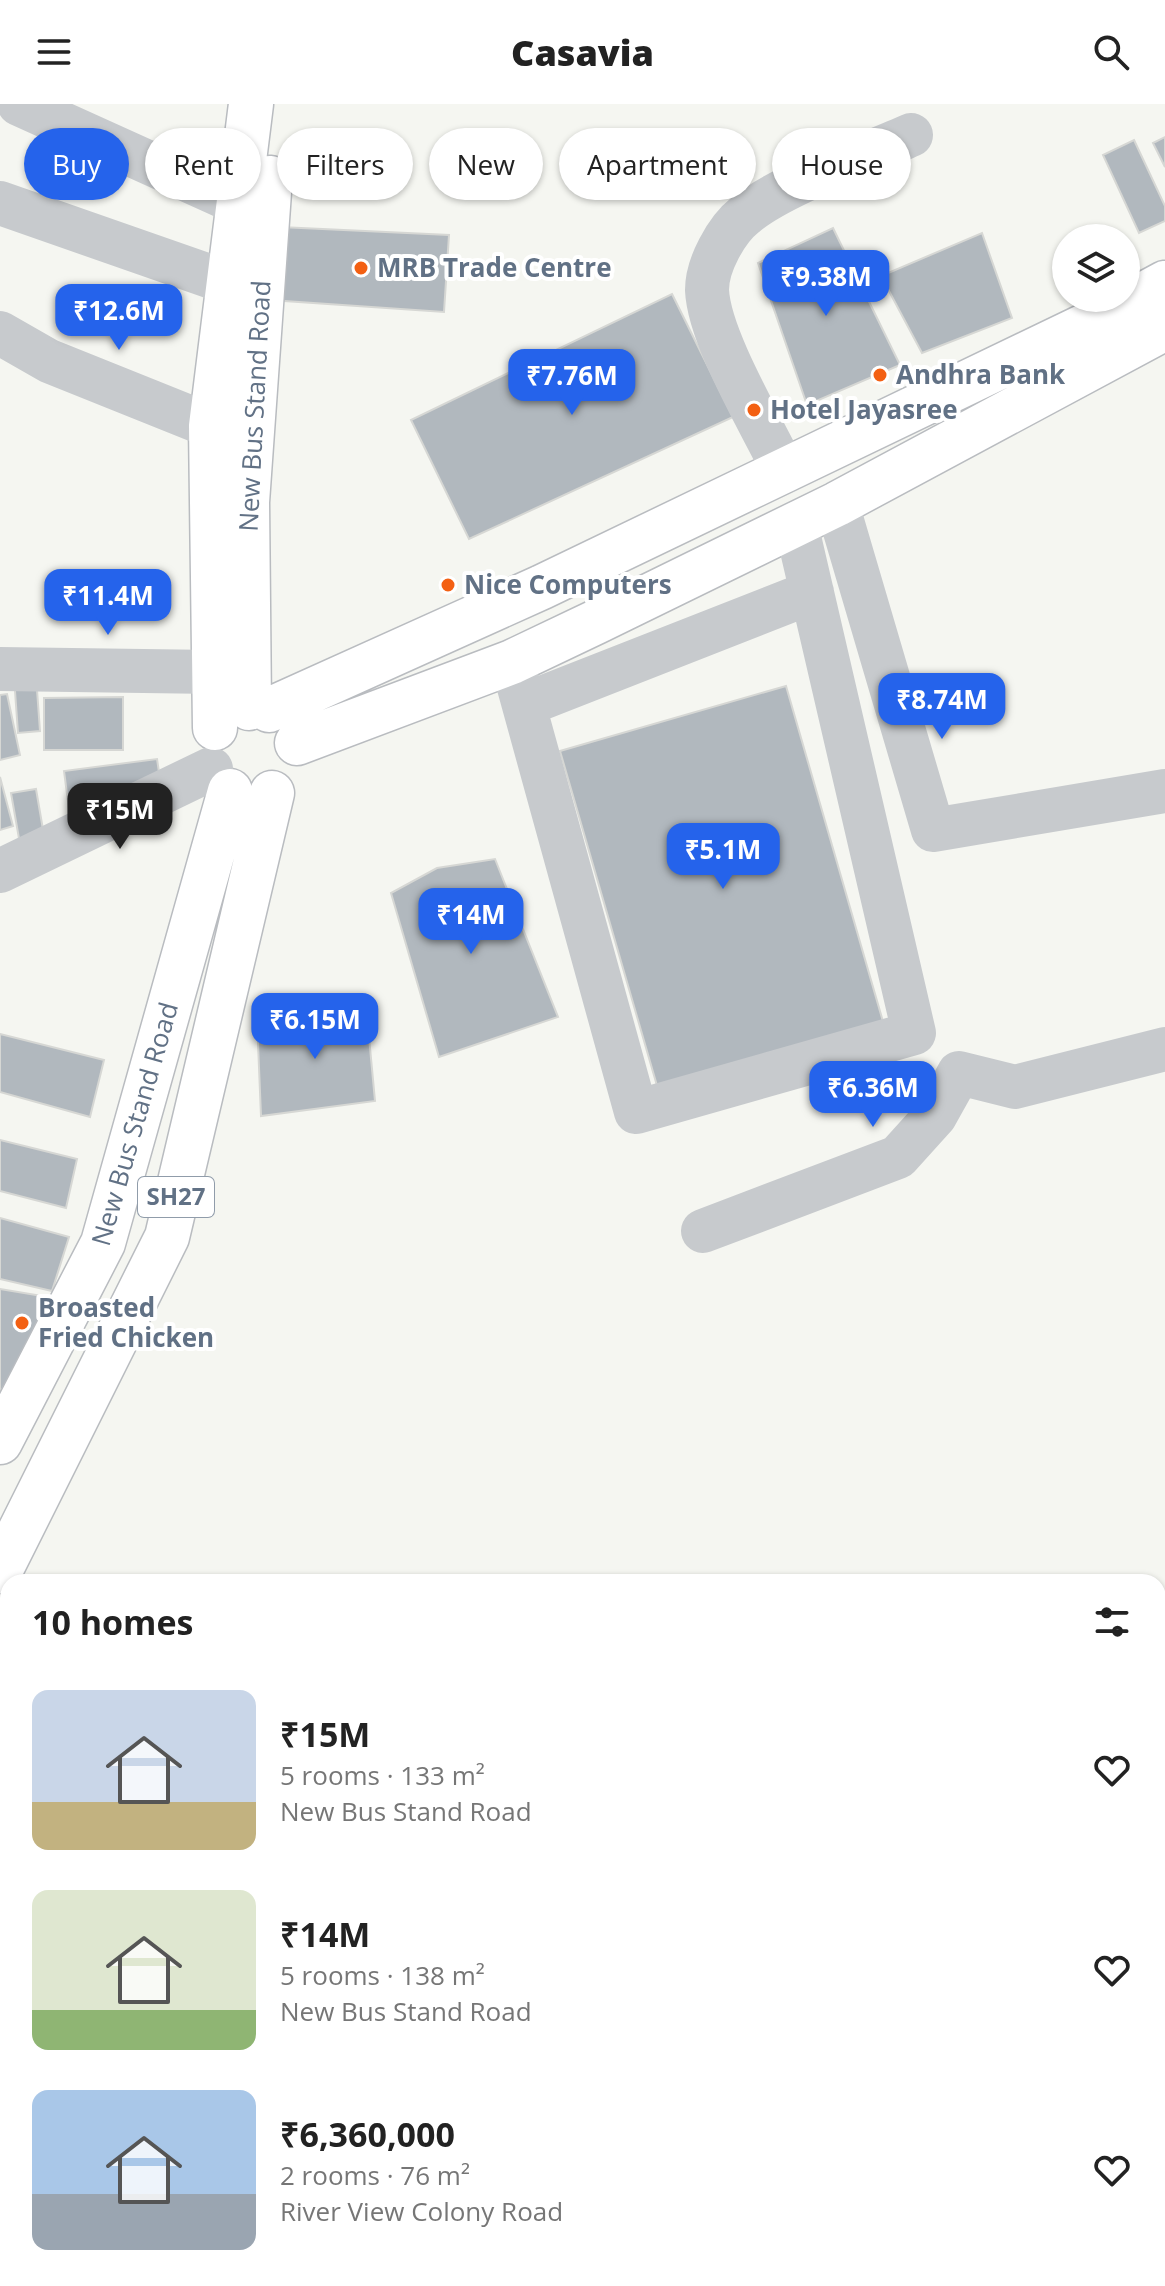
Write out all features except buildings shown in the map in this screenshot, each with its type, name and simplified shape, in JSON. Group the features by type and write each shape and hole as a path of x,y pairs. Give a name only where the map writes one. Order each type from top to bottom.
{"main road":[{"name":"New Bus Stand Road","path":"0,1442 103,1243 241,750 215,672 211,426 251,104"},
{"name":"New Bus Stand Road","path":"0,1571 167,1237 241,750 247,502 269,187 279,104"},
{"path":"241,750 542,587 1089,324 1165,283"},
{"path":"241,750 294,772 297,743 512,662 837,504 1165,328"}],"street":[{"path":"19,104 238,203"},
{"path":"772,197 744,215 719,248 707,289 720,338 784,471"},
{"path":"0,203 229,283"},
{"path":"0,333 49,361 211,426"},
{"path":"837,504 933,830 1165,791"},
{"path":"512,662 636,1112 914,1033 796,524"},
{"path":"524,705 812,592"},
{"path":"0,669 215,672"},
{"path":"0,871 241,750"},
{"path":"703,1231 898,1157 935,1116 959,1073 1015,1087 1165,1049"}],"place":[{"name":"MRB Trade Centre","path":"361,268"},
{"name":"Andhra Bank","path":"880,375"},
{"name":"Hotel Jayasree","path":"754,410"},
{"name":"Nice Computers","path":"448,585"},
{"name":"Broasted Fried Chicken","path":"22,1323"}]}
